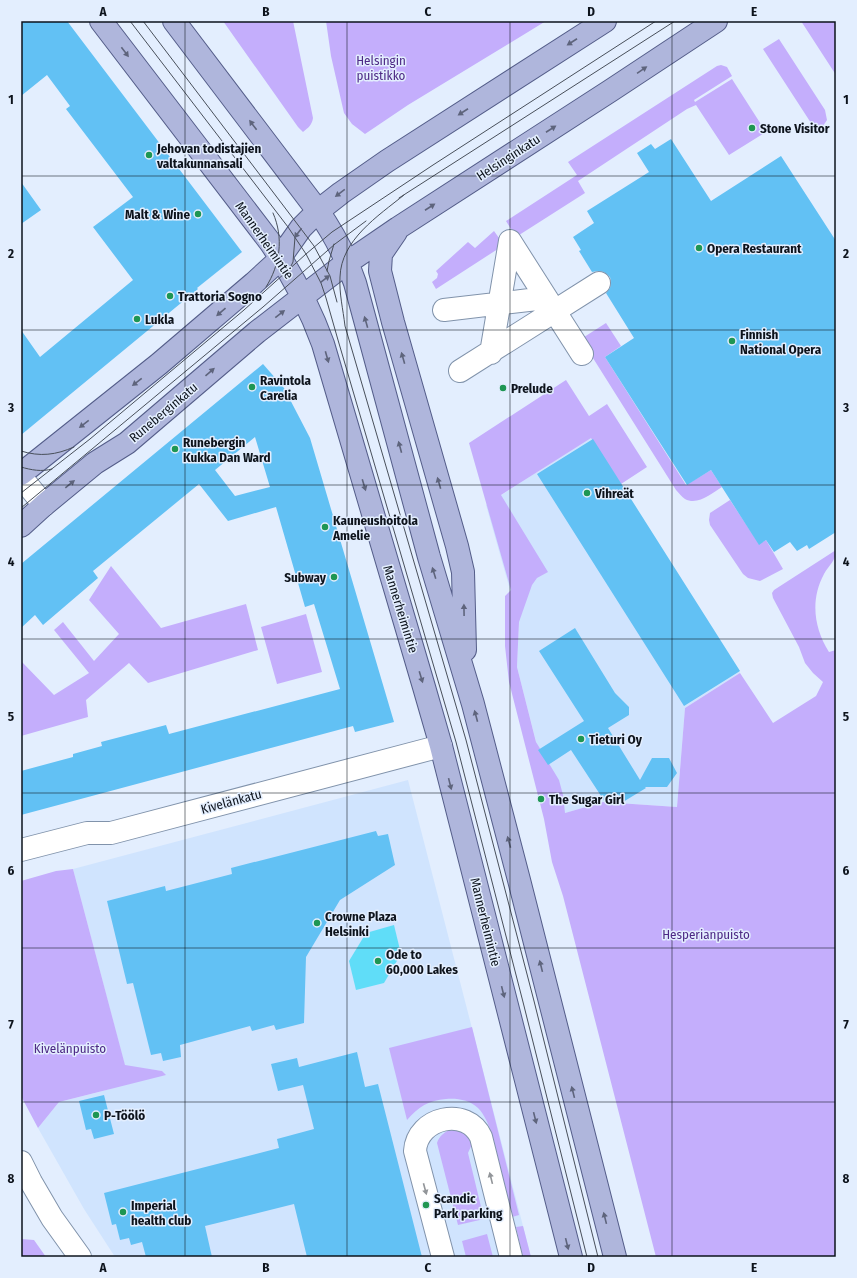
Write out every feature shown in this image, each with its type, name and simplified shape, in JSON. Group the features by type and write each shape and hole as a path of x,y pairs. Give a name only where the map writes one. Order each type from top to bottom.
{"main road":[{"name":"Mannerheimintie","path":"101,21 270,242 303,296 314,320 323,344 441,746 571,1257"},
{"path":"174,21 318,211 332,232 348,262 369,330 429,557 465,677 519,880 615,1257"},
{"path":"21,476 160,364 254,284 280,258 301,228 318,211 369,172 605,21"},
{"name":"Helsinginkatu","path":"303,296 348,262 398,228 716,21"},
{"path":"398,228 382,254 380,271 393,322 457,546 461,566 464,603 465,677"},
{"name":"Runeberginkatu","path":"21,526 44,505 96,463 128,443 257,332 303,296"}],"street":[{"path":"490,352 510,241 582,354"},
{"path":"460,371 490,352 550,305 599,283"},
{"path":"444,310 499,303 550,305"},
{"path":"21,476 44,505"},
{"name":"Kivelänkatu","path":"21,850 87,832 111,833 441,746"},
{"path":"443,1257 416,1151 416,1145 418,1138 425,1129 435,1122 452,1118 460,1119 478,1129 511,1257"},
{"path":"21,1162 26,1185 80,1257"}],"shaded area":[{"path":"591,437 740,673 685,708 677,807 603,802 555,816 517,667 519,622 486,505"},
{"path":"408,780 531,1257 115,1257 84,1209 38,1128 59,1102 103,1091 162,1071 125,1066 73,869"}],"green space":[{"path":"223,21 293,21 313,118 311,124 303,132 298,127"},
{"name":"Helsingin puistikko","path":"326,21 546,21 408,105 365,134 352,124 344,113 331,56"},
{"path":"801,21 836,21 836,75"},
{"path":"779,39 825,110 827,120 823,126 819,127 811,123 763,49"},
{"path":"721,65 727,67 732,76 694,100 695,102 732,79 766,132 729,155 696,105 687,109 578,181 585,193 516,237 506,221 577,175 568,162 717,66"},
{"path":"494,231 504,245 436,289 432,282 437,278 438,274 436,271 468,242 475,248"},
{"path":"606,323 621,346 605,357 686,485 711,470 722,487 705,498 690,501 685,499 676,490 581,339"},
{"name":"Hesperianpuisto","path":"566,380 589,416 607,404 647,467 621,484 591,438 501,495 548,572 537,578 532,585 519,622 517,667 536,742 559,780 563,795 565,813 603,802 677,807 685,708 740,673 773,723 816,696 823,682 805,663 799,647 773,598 772,593 774,590 836,550 834,560 824,574 820,584 815,604 817,624 824,643 829,652 836,650 836,1257 656,1257 563,896 552,862 544,819 509,682 505,646 505,596 511,590 469,443"},
{"path":"730,500 759,544 766,540 783,569 760,581 748,578 743,574 710,525 709,520 710,513"},
{"path":"111,566 161,628 246,604 258,650 148,683 129,663 86,700 88,717 21,736 21,661 54,695 89,673 54,630 63,622 94,661 119,634 89,600"},
{"path":"306,614 322,672 277,684 261,627"},
{"name":"Kivelänpuisto","path":"73,869 125,1065 162,1071 166,1075 59,1102 38,1128 21,1096 21,881 56,871"},
{"path":"472,1027 519,1215 512,1217 492,1135 482,1113 475,1105 467,1101 459,1099 446,1099 434,1101 424,1105 415,1111 407,1120 389,1048"},
{"path":"453,1129 462,1130 473,1142 468,1153 484,1219 458,1225 437,1143 443,1134"},
{"path":"523,1226 531,1257 523,1257 516,1227"},
{"path":"487,1234 493,1257 466,1257 462,1241"},
{"path":"21,1239 34,1240 46,1257 21,1257"}],"water":[{"path":"394,925 401,954 384,983 356,990 349,961 366,933"}],"building":[{"path":"21,21 67,21 242,252 21,435 21,330 40,357 133,280 93,227 133,197 66,109 70,106 47,75 21,96"},
{"name":"Finnish National Opera","path":"671,139 711,201 781,156 836,241 836,532 809,549 807,545 797,551 790,542 774,552 766,540 759,545 711,470 687,485 605,357 634,338 606,293 610,288 610,277 604,272 592,272 579,251 581,250 573,237 594,223 587,211 649,172 637,153 651,144 655,149"},
{"path":"21,182 41,210 21,224"},
{"path":"263,364 284,388 310,438 394,722 355,732 353,726 21,815 21,771 73,757 73,754 102,746 101,742 166,725 169,734 340,689 314,604 305,607 276,507 228,521 199,484 93,571 98,578 43,625 35,615 21,628 21,564","holes":["255,437 270,487 235,496 215,470"]},
{"path":"593,439 740,671 684,706 537,474"},
{"path":"575,628 615,693 629,707 629,715 608,728 640,780 652,758 669,758 677,773 667,787 645,787 646,788 623,802 618,794 605,802 571,750 548,765 538,750 584,721 539,651"},
{"path":"376,831 378,836 388,834 395,865 340,900 306,957 304,1023 276,1030 274,1025 252,1031 250,1026 180,1045 181,1057 163,1061 161,1053 151,1055 133,983 127,984 107,901 165,886 166,891 232,874 231,868"},
{"path":"357,1052 365,1087 378,1084 422,1257 307,1257 294,1204 205,1226 212,1257 146,1257 142,1242 131,1245 129,1238 120,1240 116,1224 112,1225 104,1193 279,1148 277,1139 314,1129 303,1085 278,1091 271,1064 297,1058 299,1067"},
{"name":"P-Töölö","path":"104,1095 114,1134 94,1139 91,1129 86,1130 79,1101"}],"tram line":[{"path":"130,21 288,227 306,254 321,283 456,742 587,1257"},
{"path":"143,21 314,246 330,276 337,302"},
{"path":"21,493 90,439 244,310 332,232 656,21"},
{"path":"399,198 675,21"},
{"path":"404,195 373,220 354,240 347,252 342,264 340,277 345,326 466,740 534,1001 598,1257"},
{"path":"266,287 275,270 279,251 279,232 273,213"},
{"path":"21,508 263,307 335,244 366,221"},
{"path":"290,268 293,262 295,237"},
{"path":"327,271 334,244"},
{"path":"21,451 35,454 48,454 61,452 74,447"},
{"path":"21,467 36,470 52,469"}],"place":[{"name":"Stone Visitor","path":"752,128"},
{"name":"Jehovan todistajien valtakunnansali","path":"149,155"},
{"name":"Malt & Wine","path":"198,214"},
{"name":"Opera Restaurant","path":"699,248"},
{"name":"Trattoria Sogno","path":"170,296"},
{"name":"Lukla","path":"137,319"},
{"name":"Finnish National Opera","path":"732,341"},
{"name":"Ravintola Carelia","path":"252,387"},
{"name":"Prelude","path":"503,388"},
{"name":"Runebergin Kukka Dan Ward","path":"175,449"},
{"name":"Vihreät","path":"587,493"},
{"name":"Kauneushoitola Amelie","path":"325,527"},
{"name":"Subway","path":"334,577"},
{"name":"Tieturi Oy","path":"581,739"},
{"name":"The Sugar Girl","path":"541,799"},
{"name":"Crowne Plaza Helsinki","path":"317,923"},
{"name":"Ode to 60,000 Lakes","path":"378,961"},
{"name":"P-Töölö","path":"96,1115"},
{"name":"Scandic Park parking","path":"426,1205"},
{"name":"Imperial health club","path":"123,1212"}]}
